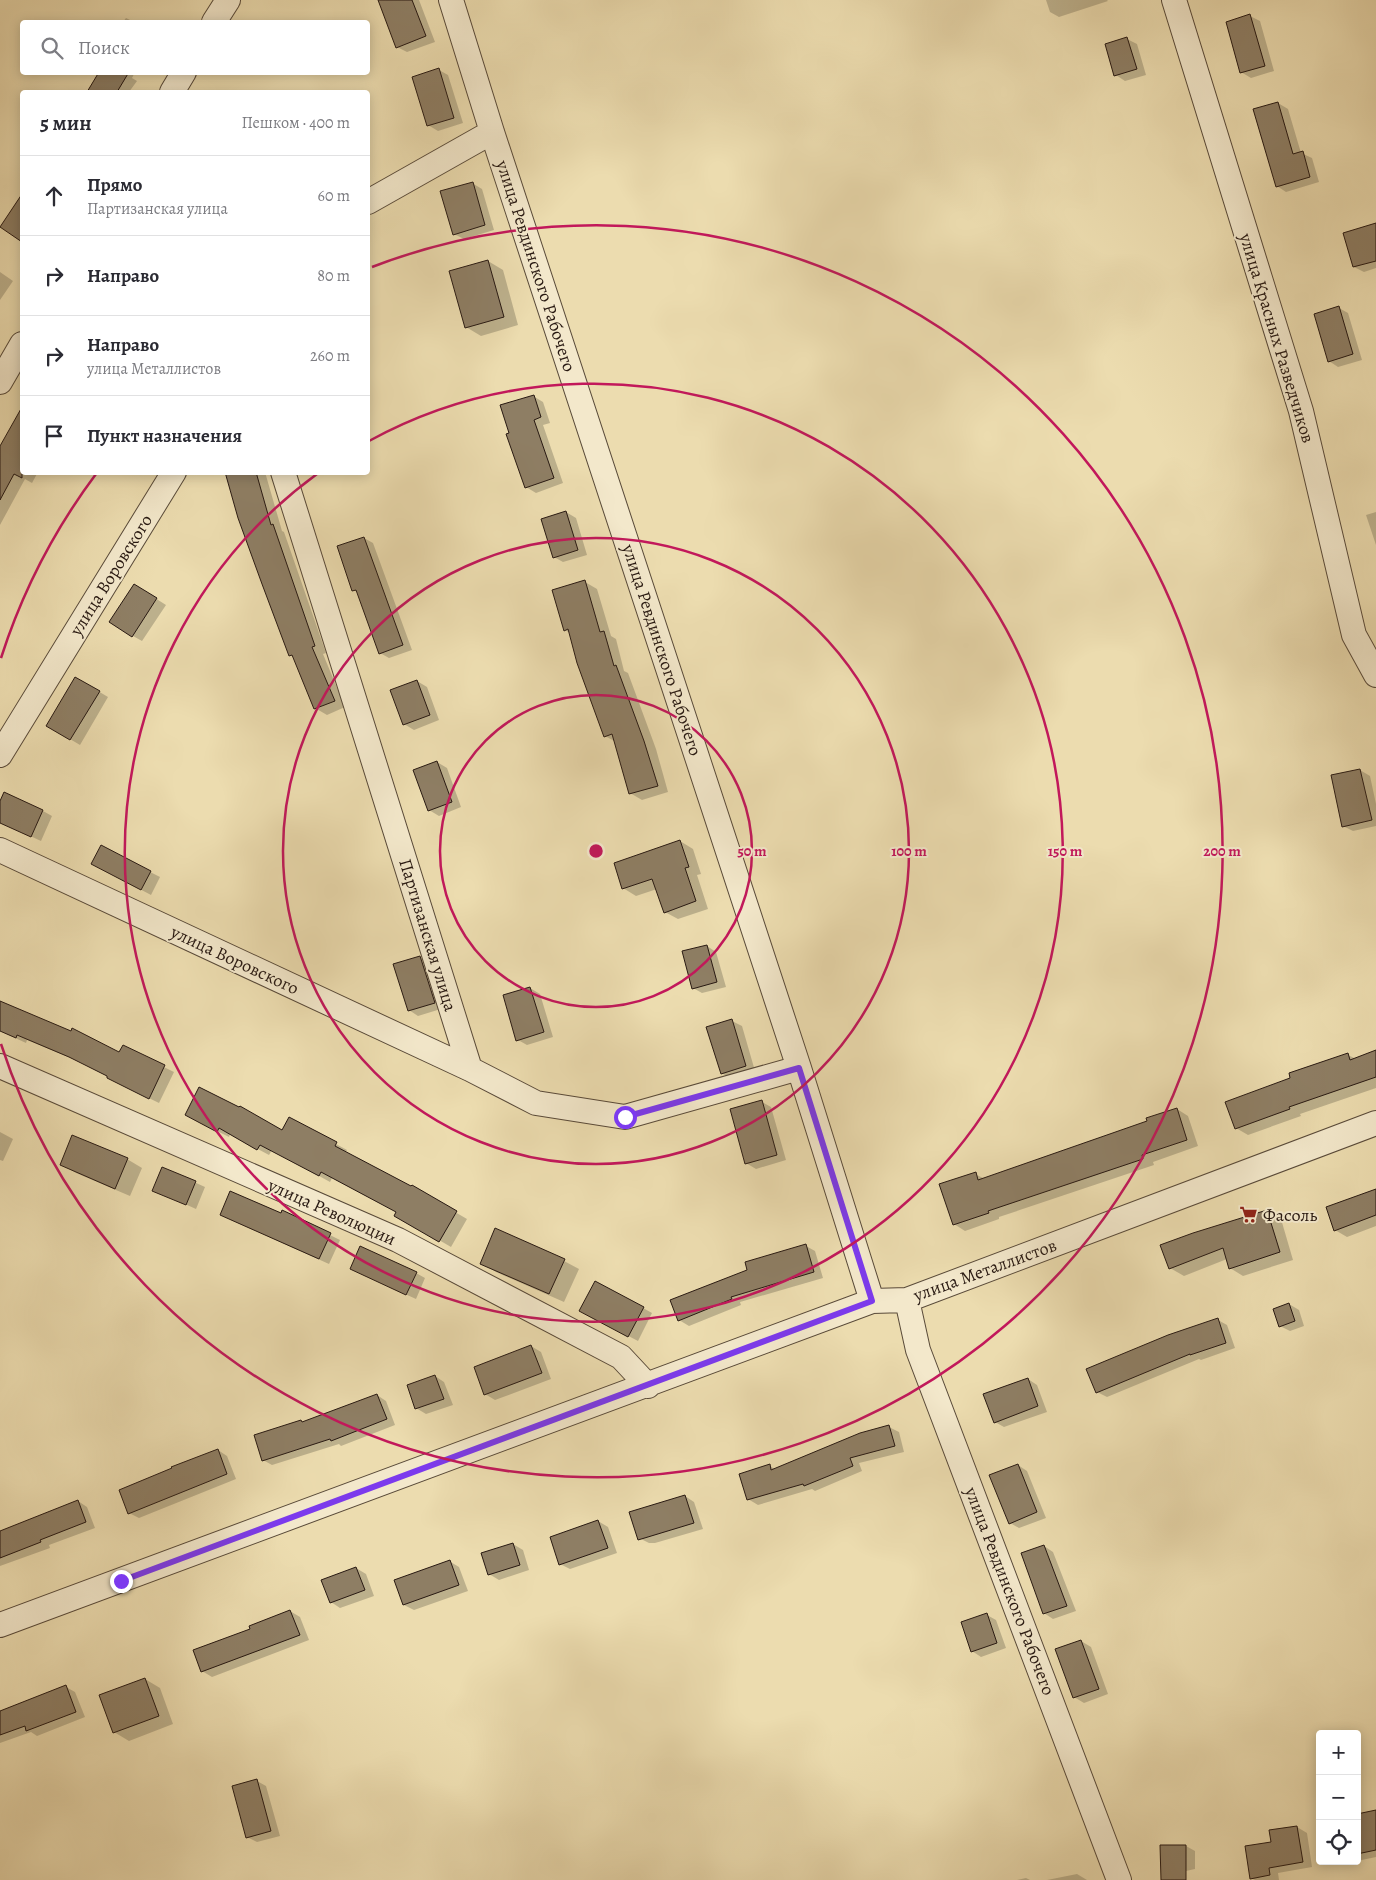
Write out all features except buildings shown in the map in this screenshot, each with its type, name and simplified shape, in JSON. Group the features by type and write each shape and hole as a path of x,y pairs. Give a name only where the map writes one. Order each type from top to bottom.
{"street":[{"path":"215,20 228,0"},
{"name":"улица Ревдинского Рабочего","path":"451,0 492,132 799,1068 872,1301"},
{"name":"улица Красных Разведчиков","path":"1174,0 1301,411 1354,635 1376,675"},
{"path":"173,90 182,75"},
{"path":"370,201 492,132"},
{"path":"0,382 20,347"},
{"name":"улица Воровского","path":"0,755 172,475"},
{"name":"Партизанская улица","path":"284,475 470,1070"},
{"name":"улица Воровского","path":"0,850 470,1070"},
{"name":"улица Революции","path":"0,1066 398,1240 621,1357 648,1386"},
{"path":"470,1070 536,1103 625,1117 799,1068"},
{"name":"улица Металлистов","path":"0,1625 648,1386 872,1301 906,1300 1376,1123"},
{"name":"улица Ревдинского Рабочего","path":"906,1300 918,1350 1119,1880"}],"place":[{"name":"Фасоль","path":"1249,1215"}],"route":[{"path":"121,1581 872,1301 799,1068 625,1117"}]}
